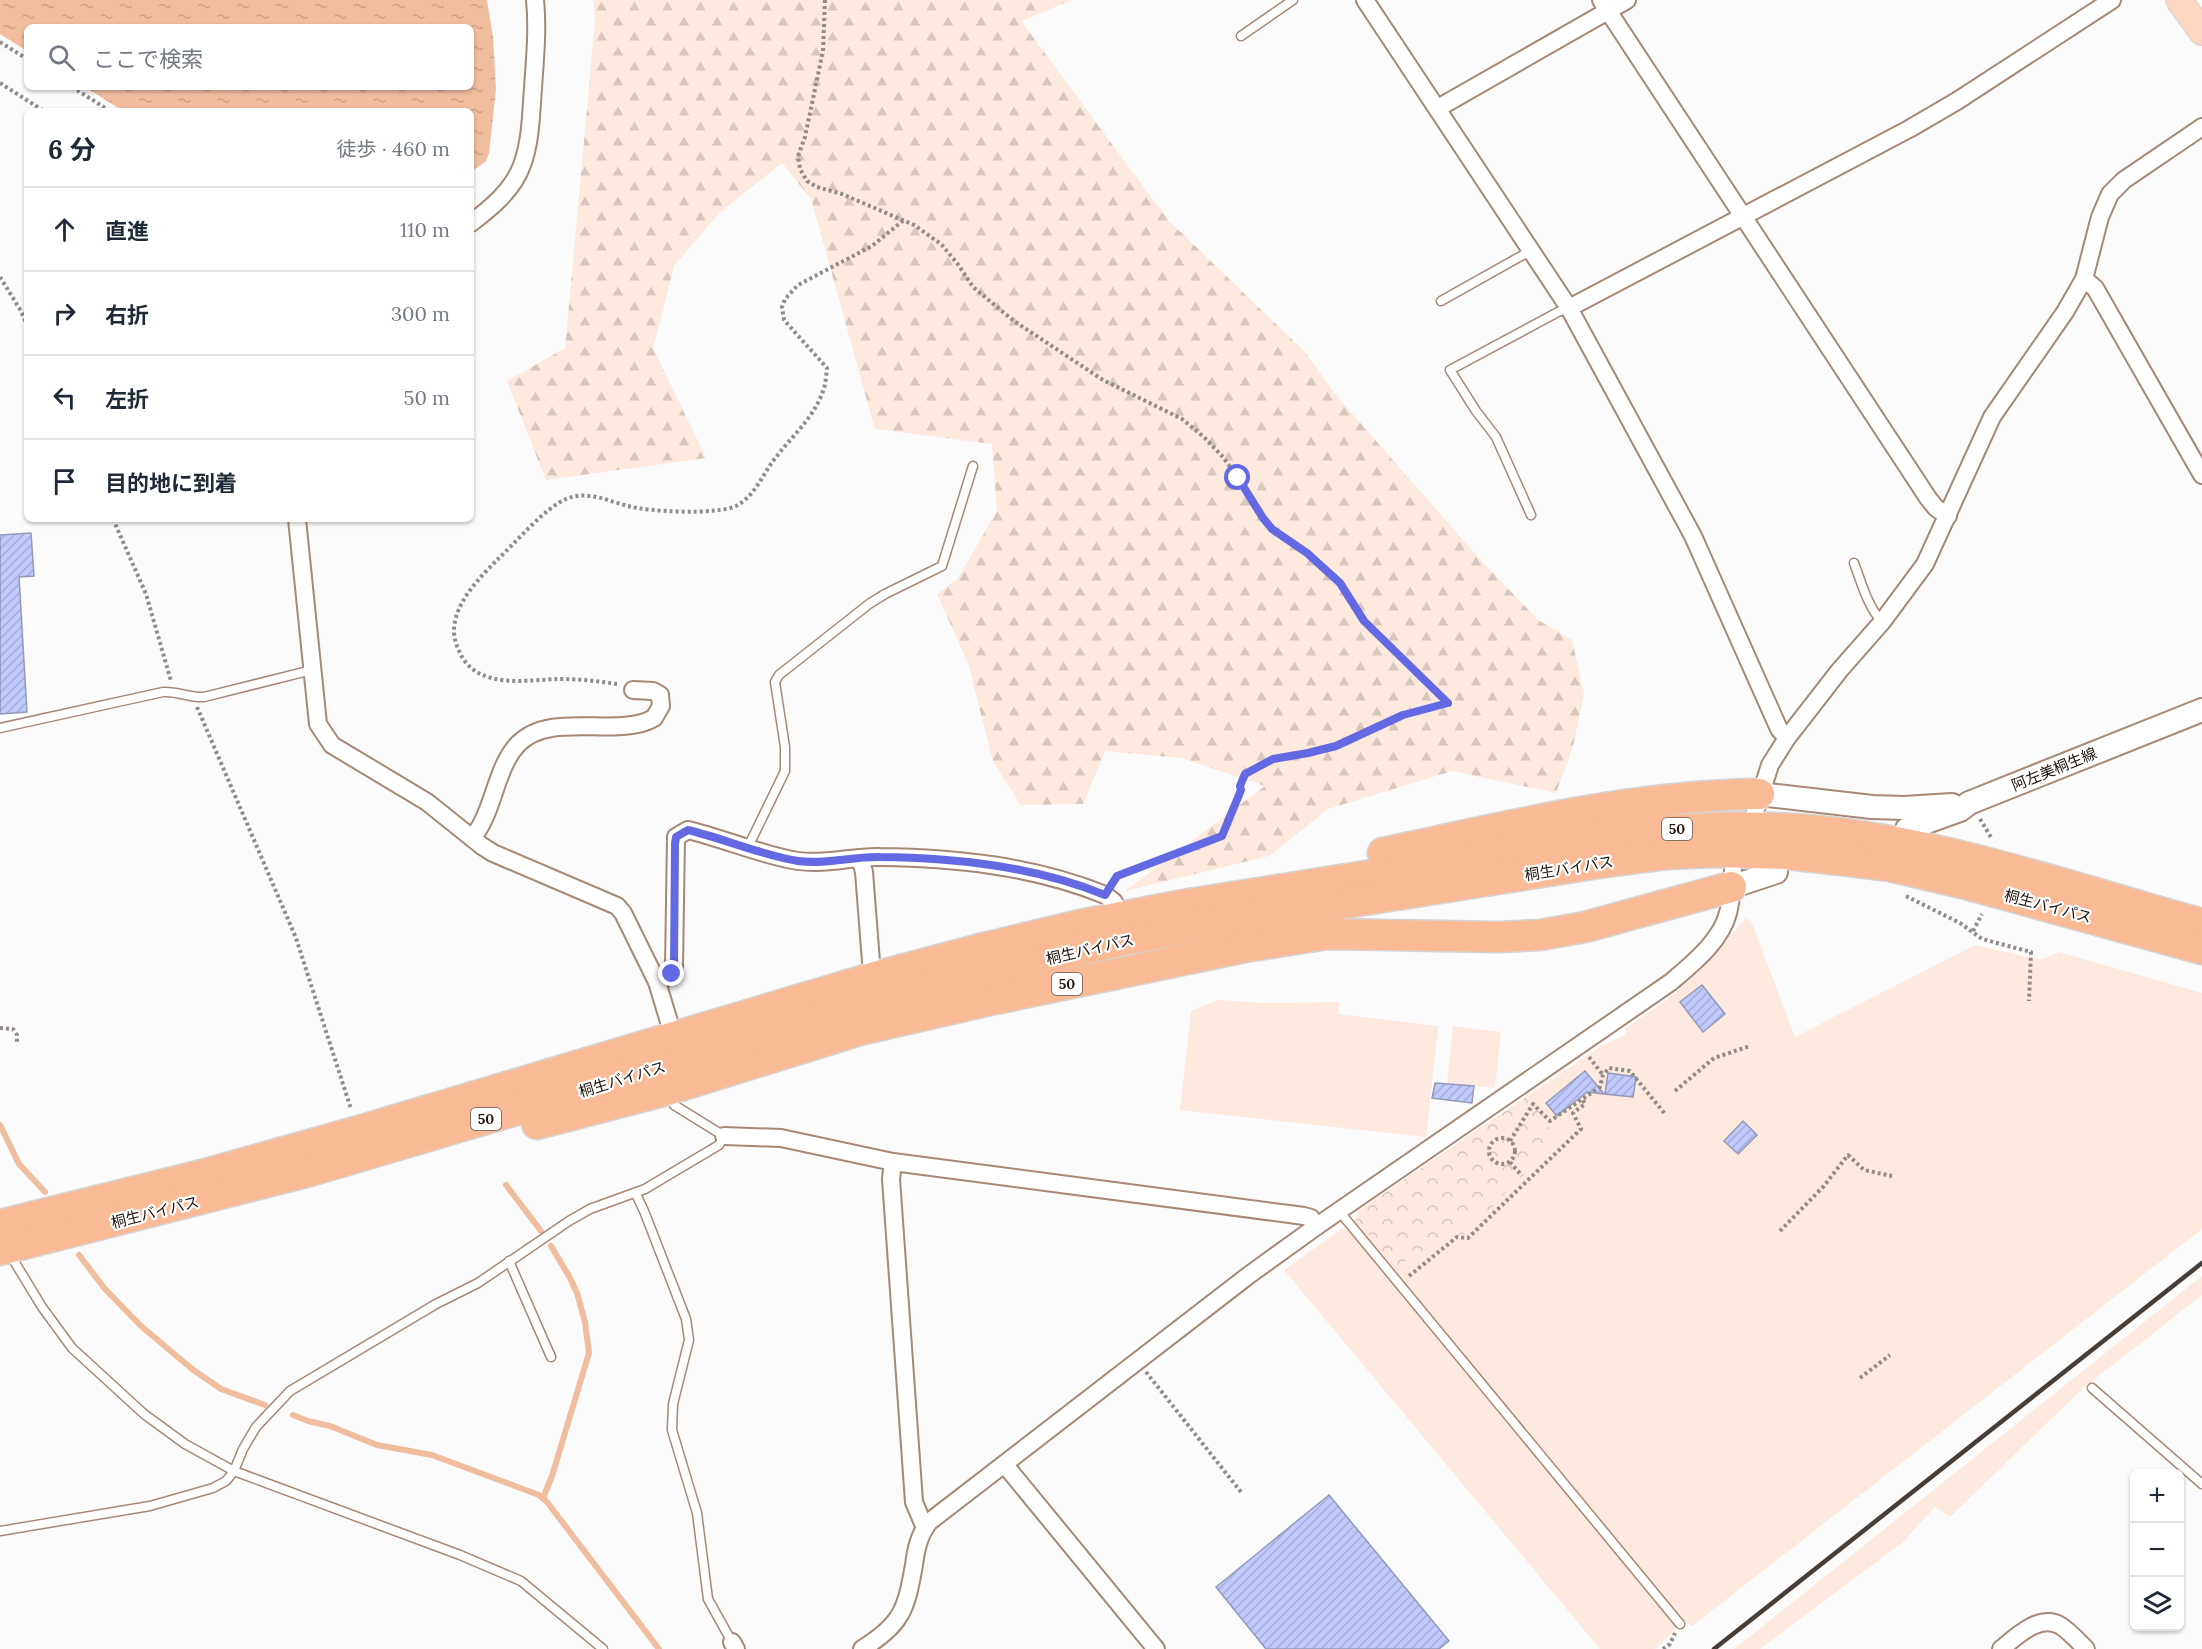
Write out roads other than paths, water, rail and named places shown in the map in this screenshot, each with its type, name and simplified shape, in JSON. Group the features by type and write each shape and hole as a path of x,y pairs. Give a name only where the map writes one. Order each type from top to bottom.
{"highway":[{"path":"1183,905 1244,883 1563,816 1688,797 1757,803"},
{"name":"桐生バイパス","path":"3,1241 206,1174 359,1131 875,977 984,948 1113,906 1183,905 1642,832 1751,827 1821,831 1928,850 2202,924"},
{"name":"桐生バイパス","path":"3,1241 310,1172 970,976 1124,940 1211,924 1668,854 1715,852 1787,854 1889,867 1970,885 2202,949"},
{"name":"50","path":"412,1141 454,1141 556,1119 667,1090 830,1038 903,1019 1245,947 1328,933 1487,937 1540,935 1585,927 1732,879"}],"main road":[{"path":"2179,0 2202,32"},
{"name":"阿左美桐生線","path":"1907,829 1972,808 2202,710"},
{"path":"1757,803 1972,808"},
{"path":"1732,879 1776,872"}],"street":[{"path":"474,222 491,208 510,187 522,166 530,124 537,21 535,0"},
{"path":"1365,0 1569,308 1693,536 1779,729 1787,738"},
{"path":"1438,108 1604,5 1627,0"},
{"path":"1569,308 1910,129 2112,0"},
{"path":"1604,5 1928,498 1936,508 1948,516"},
{"path":"1757,803 1770,765 1787,738 1839,671 1882,622 1925,564 1995,411 2065,312 2084,279 2105,202 2115,187 2202,127"},
{"path":"2084,279 2094,288 2197,455 2202,475"},
{"path":"297,522 318,724 326,738 332,745 427,802 493,853 617,906 623,912 657,982 674,1038"},
{"path":"472,838 481,828 500,776 516,746 525,738 542,730 638,724 654,718 661,706 660,695 654,691 633,690"},
{"path":"657,982 672,974 674,967 676,837 688,830 798,861 834,862 879,857 991,864 1031,872 1113,906"},
{"path":"860,858 864,872 871,962 875,977"},
{"path":"862,1649 890,1629 903,1611 918,1541 925,1528 940,1513 1241,1281 1671,982 1721,931 1728,915 1732,879"},
{"path":"724,1136 781,1138 893,1162 1304,1216 1311,1218 1317,1226"},
{"path":"893,1162 891,1179 914,1502 925,1528"},
{"path":"1005,1465 1156,1649"},
{"path":"2001,1649 2036,1624 2044,1621 2060,1625 2086,1649"}],"lane":[{"path":"1241,36 1293,0"},
{"path":"1441,301 1530,250"},
{"path":"1532,515 1496,436 1476,411 1450,370 1569,308"},
{"path":"748,847 785,771 785,747 775,682 779,675 869,604 942,566 974,466"},
{"path":"1854,563 1872,612 1882,622"},
{"path":"0,728 172,691 196,698 312,670"},
{"path":"0,1531 150,1506 213,1488 226,1481 234,1472 243,1449 256,1427 290,1391 436,1304 478,1283 590,1209 636,1194 719,1145 724,1136 674,1105 667,1090"},
{"path":"636,1194 686,1319 689,1340 673,1404 672,1430 697,1513 708,1599 734,1646"},
{"path":"1339,1211 1680,1624"},
{"path":"3,1241 48,1317 78,1355 144,1414 185,1444 234,1472 460,1555 521,1581 603,1649"},
{"path":"509,1261 551,1357"},
{"path":"2092,1388 2202,1484"}],"water":[{"path":"0,0 487,0 493,37 496,89 489,153 486,161 474,170 474,108 118,108 90,90 474,90 474,24 24,24 24,49 0,34"}],"waterway":[{"path":"0,1125 19,1164 45,1192"},
{"path":"506,1185 541,1231"},
{"path":"543,1498 552,1476 589,1353 585,1322 577,1293 551,1246"},
{"path":"79,1255 105,1289 141,1326 192,1369 221,1389 265,1405"},
{"path":"293,1415 330,1426 377,1445 432,1455 539,1495 547,1502 659,1649"}],"railway":[{"path":"1714,1649 2202,1263"}]}
